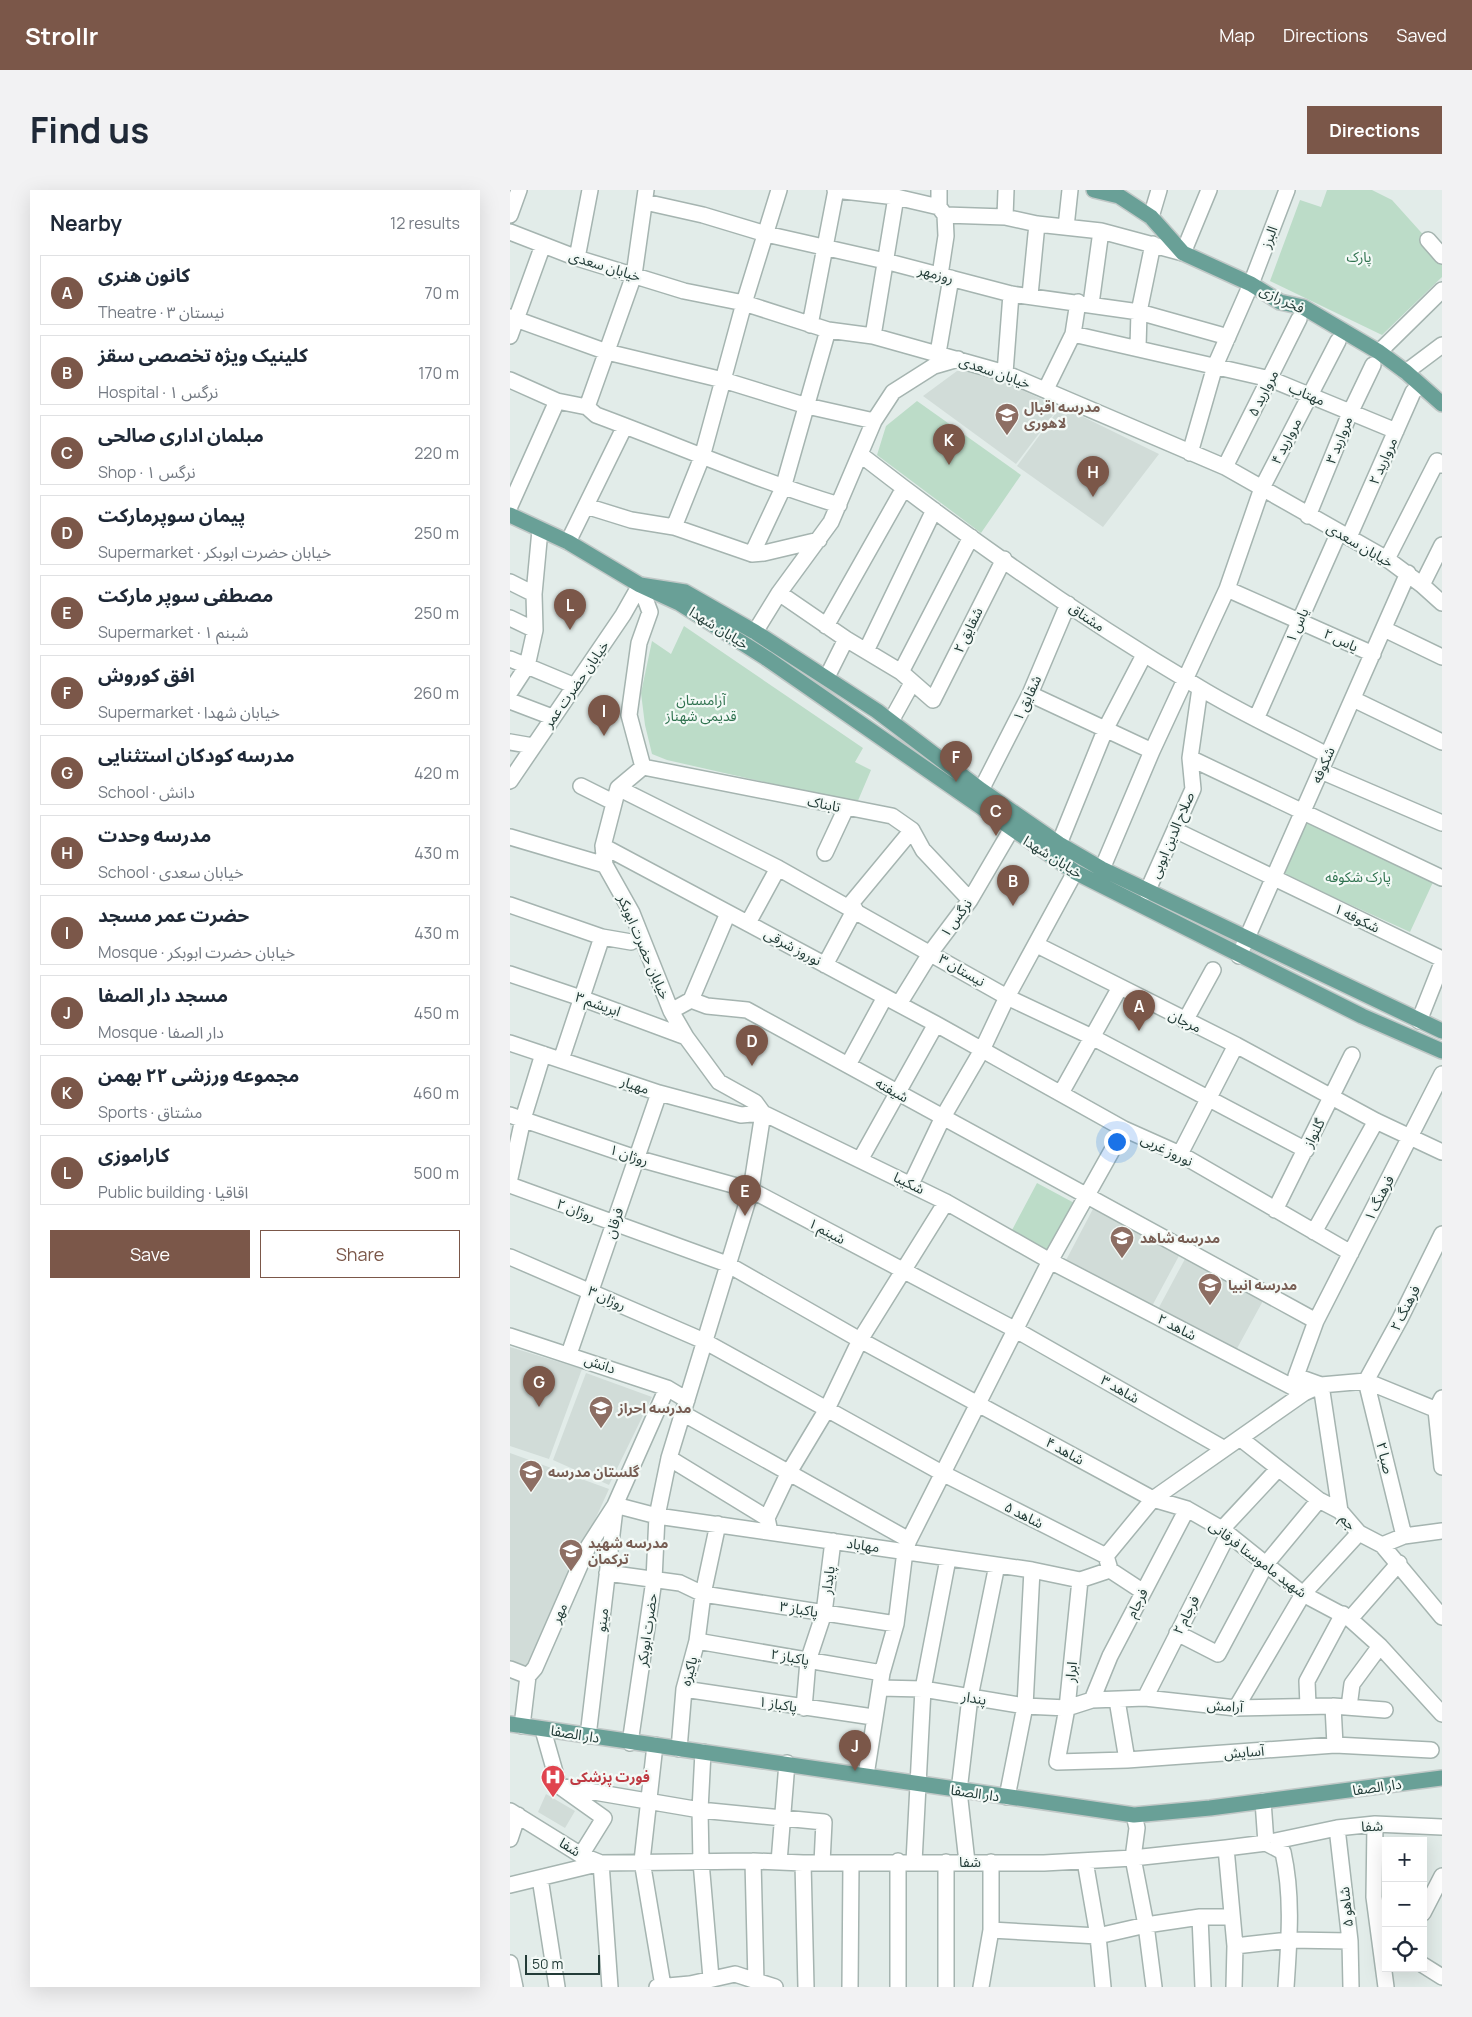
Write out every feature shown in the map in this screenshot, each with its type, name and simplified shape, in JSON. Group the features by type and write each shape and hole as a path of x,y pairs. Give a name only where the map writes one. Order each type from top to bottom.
{"main road":[{"name":"فخر رازی","path":"1094,190 1119,196 1151,217 1183,253 1251,284 1280,302 1303,307 1376,358 1406,372 1442,403"},
{"name":"خیابان شهدا","path":"510,515 568,542 640,586 679,603 766,658 1011,830 1075,872 1239,956 1362,1016 1442,1050"},
{"name":"خیابان شهدا","path":"640,586 684,592 755,632 827,677 891,722 981,790 1059,844 1102,870 1442,1031"},
{"name":"دار الصفا","path":"516,1725 1134,1815 1442,1778"}],"street":[{"path":"510,215 519,190"},
{"path":"577,258 590,190"},
{"path":"674,527 702,457 744,303 779,190"},
{"path":"810,325 836,190 896,197 942,211 1005,217 1037,224 1101,231 1183,253 1209,190"},
{"path":"938,352 946,277 946,236 939,190"},
{"path":"1005,217 1006,190"},
{"path":"1066,227 1070,190"},
{"path":"1151,217 1159,190"},
{"name":"البرز","path":"1190,453 1215,366 1251,284 1287,190"},
{"path":"587,408 634,275 646,196"},
{"name":"روزمهر","path":"646,196 703,216 766,234 885,261 1011,294 1030,295 1139,312 1228,338"},
{"path":"873,336 896,197"},
{"path":"1030,295 1037,224"},
{"path":"1046,390 1073,334 1084,303 1101,231"},
{"name":"خیابان سعدی","path":"510,232 577,258 684,291 744,303 828,330 873,336 938,352 1005,373 1225,467 1308,516 1387,559 1408,573 1442,603"},
{"path":"1428,240 1442,256"},
{"path":"1138,348 1139,312 1153,244"},
{"path":"510,336 513,318 543,245"},
{"path":"1376,358 1442,290"},
{"path":"1005,373 1011,294"},
{"path":"513,318 607,352 723,380 807,406 874,421"},
{"name":"مروارید ۵","path":"1225,467 1299,319"},
{"path":"752,554 783,488 828,330"},
{"name":"مهتاب","path":"1073,334 1270,379 1396,431"},
{"name":"مروارید ۴","path":"1262,488 1338,341"},
{"path":"1406,372 1442,345"},
{"name":"مرواربد ۳","path":"1308,516 1350,413 1376,358"},
{"path":"755,632 778,592 819,540 839,505 874,421 893,392 934,366 958,359"},
{"path":"510,380 557,401 587,408 596,415 783,488 839,505"},
{"name":"مروارید ۲","path":"1344,535 1396,431 1413,392 1420,386"},
{"path":"510,506 557,401"},
{"path":"568,542 625,426"},
{"name":"مشتاق","path":"861,455 934,510 1144,655 1200,688 1327,755"},
{"path":"1387,559 1437,461 1442,465"},
{"path":"826,626 904,488"},
{"path":"1102,870 1152,751 1227,589 1262,488"},
{"path":"586,506 631,520 674,527 752,554 819,540"},
{"path":"866,651 934,510"},
{"path":"510,692 528,666 536,630 534,594 540,530"},
{"name":"یاس ۱","path":"1256,718 1299,620 1344,535"},
{"path":"901,672 971,536"},
{"path":"1422,585 1442,545"},
{"name":"شقایق ۲","path":"912,683 933,700 1004,559"},
{"name":"شکوفه","path":"1239,956 1248,940 1272,876 1321,771 1408,573"},
{"path":"510,582 534,594"},
{"path":"616,795 643,767 629,715 639,643 650,612 640,586"},
{"name":"خیابان حضرت عمر","path":"510,781 552,717 624,615 640,586"},
{"name":"یاس ۲","path":"1227,589 1373,654"},
{"path":"778,592 846,640 901,672 912,683 891,722"},
{"name":"شقایق ۱","path":"981,790 1030,694 1068,604"},
{"path":"510,618 536,630"},
{"path":"1384,629 1442,657"},
{"path":"827,677 846,640"},
{"path":"1059,844 1106,728 1144,655"},
{"path":"510,659 575,686"},
{"name":"صلاح الدین ابوبی","path":"1148,892 1193,789 1190,758 1200,688"},
{"path":"1030,694 1152,751"},
{"path":"1353,699 1442,742"},
{"path":"510,701 552,717"},
{"path":"510,742 533,746"},
{"path":"1190,758 1442,878"},
{"name":"تابناک","path":"643,767 892,816 912,830 923,850 970,900"},
{"path":"1321,771 1442,824"},
{"name":"نیستان ۳","path":"581,786 616,795 778,868 852,907 1007,997 1092,1037 1306,1150"},
{"name":"خیابان حضرت ابوبکر","path":"616,795 603,846 605,865 632,912 671,1012 718,1082 755,1102 763,1113"},
{"path":"825,853 846,808"},
{"path":"825,965 852,907 912,830"},
{"name":"نرگس ۱","path":"899,1004 931,952 970,900 1011,830"},
{"name":"شکوفه ۱","path":"1175,830 1442,961"},
{"path":"510,837 605,865"},
{"name":"نوروز شرقی","path":"603,846 982,1050"},
{"path":"748,923 778,868"},
{"path":"911,1184 943,1117 982,1050 1007,997 1075,872"},
{"path":"510,905 602,937 631,942"},
{"path":"671,1012 691,1000 728,913"},
{"path":"561,1060 602,937"},
{"name":"مرجان","path":"1036,945 1236,1045 1376,1121 1442,1152"},
{"path":"1419,1021 1442,961"},
{"path":"1186,1021 1213,970"},
{"name":"ابریشم ۳","path":"510,974 686,1036"},
{"path":"1061,1094 1119,988"},
{"path":"848,1065 885,997"},
{"name":"شیفته","path":"691,1000 707,1006 747,1010 1316,1321"},
{"path":"860,1160 936,1024"},
{"name":"مهیار","path":"510,1043 659,1093 741,1115 763,1113"},
{"path":"1180,1154 1210,1099 1236,1045"},
{"name":"نوروز غربی","path":"982,1050 1124,1129 1180,1154 1351,1252"},
{"path":"510,1178 516,1117 543,1054"},
{"name":"گلنواز","path":"1275,1210 1352,1055"},
{"name":"فرهنگ ۱","path":"1321,1385 1296,1376 1316,1321 1442,1074"},
{"name":"فرقان","path":"569,1354 592,1292 659,1093"},
{"name":"شکیبا","path":"763,1113 946,1202 1050,1261"},
{"name":"حضرت ابوبکر","path":"630,1743 654,1580 657,1516 669,1458 751,1190 763,1113"},
{"name":"روژان ۱","path":"516,1117 636,1158 751,1190"},
{"path":"1314,1232 1376,1121"},
{"path":"866,1775 873,1717 882,1672 896,1624 907,1546 1050,1261 1088,1197 1124,1129"},
{"name":"روژان ۲","path":"510,1185 727,1264 860,1340"},
{"name":"شبنم ۱","path":"751,1190 1016,1330"},
{"path":"669,1458 768,1525 788,1474 828,1409 860,1340 946,1202"},
{"name":"فرهنگ ۲","path":"1366,1381 1442,1234"},
{"name":"روژان ۳","path":"510,1257 704,1341 828,1409"},
{"name":"شاهد ۲","path":"1050,1261 1304,1393"},
{"name":"شاهد ۳","path":"1016,1330 1223,1448"},
{"name":"دانش","path":"510,1336 667,1388 685,1407 788,1474 907,1546"},
{"name":"شاهد ۴","path":"860,1340 1153,1499"},
{"path":"1080,1580 1108,1563 1153,1499 1223,1448 1241,1439 1304,1393 1321,1385 1366,1381 1440,1407 1442,1467"},
{"name":"صبا ۲","path":"1366,1381 1404,1536"},
{"path":"1321,1385 1340,1512"},
{"path":"615,1505 667,1388"},
{"name":"شاهد ۵","path":"828,1409 1108,1563 1142,1591"},
{"name":"جم","path":"1241,1439 1319,1500 1340,1512 1359,1533 1382,1545 1399,1563 1442,1617"},
{"name":"فرجام ۲","path":"1145,1698 1225,1531 1278,1469"},
{"name":"شهید ماموستا فرقانی","path":"1153,1499 1187,1509 1225,1531 1304,1594 1346,1617 1380,1646 1442,1714"},
{"path":"1176,1633 1218,1654 1266,1564 1319,1500"},
{"name":"مهاباد","path":"615,1505 657,1516 718,1524 768,1525 833,1541 907,1546 948,1559 1032,1570 1080,1580"},
{"name":"مینو","path":"588,1736 615,1505"},
{"name":"مهر","path":"516,1725 528,1676 535,1668 588,1547 615,1505"},
{"name":"فرجام","path":"1092,1700 1110,1656 1142,1591 1187,1509"},
{"name":"پاکیزه","path":"680,1749 684,1689 697,1641 703,1594 718,1524"},
{"path":"1382,1545 1404,1536 1442,1530"},
{"path":"1236,1708 1304,1594 1359,1533"},
{"name":"پایدار","path":"804,1708 808,1661 824,1613 833,1541"},
{"path":"914,1862 923,1690 948,1559"},
{"path":"1308,1706 1306,1681 1346,1617 1399,1563"},
{"path":"967,1862 959,1791 970,1697 997,1565"},
{"path":"1007,1797 1025,1706 1032,1570"},
{"name":"پاکباز ۳","path":"607,1572 680,1583 703,1594 896,1624"},
{"name":"ابرار","path":"1056,1762 1067,1708 1080,1580"},
{"name":"پاکباز ۲","path":"697,1641 882,1672"},
{"path":"1349,1707 1352,1684 1380,1646"},
{"path":"510,1669 528,1676"},
{"name":"پندار","path":"880,1688 923,1690 1025,1706 1067,1708"},
{"name":"پاکباز ۱","path":"684,1689 873,1717"},
{"name":"آرامش","path":"1067,1708 1092,1700 1145,1698 1236,1708 1333,1706 1385,1710"},
{"path":"1117,1700 1128,1760"},
{"path":"1333,1706 1335,1745"},
{"path":"544,1730 559,1786 604,1818 581,1855"},
{"path":"655,1745 642,1861 660,1986 690,1986 711,1978 756,1982 775,1987"},
{"name":"آسایش","path":"1056,1762 1128,1760 1335,1745 1431,1750"},
{"path":"703,1752 700,1810 701,1862 711,1978"},
{"path":"779,1862 787,1764"},
{"path":"559,1786 700,1810 824,1822 822,1863"},
{"path":"1263,1801 1266,1843 1283,1852 1289,1879 1289,1940 1286,1987"},
{"path":"510,1839 514,1813"},
{"name":"شفا","path":"514,1813 581,1855 601,1863 642,1861 803,1863 1086,1861 1133,1858 1266,1843 1337,1828 1375,1824 1442,1827"},
{"path":"1134,1815 1137,1828 1133,1858 1146,1925 1154,1987"},
{"path":"1375,1824 1374,1897 1386,1986"},
{"name":"شاهو ۵","path":"1337,1828 1350,1941 1351,1987"},
{"path":"1226,1848 1234,1946 1234,1987"},
{"path":"753,1861 756,1982"},
{"path":"898,1861 898,1987"},
{"path":"1086,1861 1098,1936 1103,1987"},
{"path":"946,1862 946,1987"},
{"path":"981,1987 991,1930 991,1862"},
{"path":"510,1885 601,1863 610,1987"},
{"path":"803,1863 806,1987"},
{"path":"850,1987 851,1863"},
{"path":"1427,1909 1436,1900 1442,1876"},
{"path":"540,1878 557,1987"},
{"path":"991,1930 1098,1936 1146,1925 1200,1918 1231,1917"},
{"path":"1200,1918 1203,1987"},
{"path":"1234,1946 1289,1940 1350,1941"},
{"path":"510,1963 515,1987"},
{"path":"1427,1967 1442,1976"},
{"path":"1386,1986 1394,1972"}],"shaded area":[{"name":"مدرسه اقبال لاهوری","path":"977,370 1059,407 1016,464 923,396 957,371"},
{"path":"1061,406 1159,454 1103,527 1017,466"},
{"name":"مدرسه شاهد","path":"1094,1207 1180,1254 1151,1308 1064,1264"},
{"name":"مدرسه انبیا","path":"1186,1257 1264,1299 1234,1354 1156,1313"},
{"path":"510,1347 582,1369 549,1459 510,1446"},
{"name":"مدرسه احراز","path":"586,1373 652,1397 609,1485 553,1460"},
{"path":"510,1453 609,1489 528,1667 510,1660"},
{"path":"546,1794 575,1811 565,1828 538,1812"}],"green space":[{"name":"پارک","path":"1327,190 1372,190 1392,200 1428,240 1442,264 1442,277 1382,335 1270,281 1300,200 1321,207"},
{"path":"917,401 1021,475 981,533 877,455 886,426"},
{"name":"آرامستان قدیمی شهناز","path":"684,626 863,748 855,762 871,770 857,803 667,760 652,754 645,725 641,693 652,641 671,654"},
{"name":"پارک شکوفه","path":"1305,821 1434,880 1410,932 1281,873"},
{"path":"1037,1183 1078,1205 1050,1254 1011,1232"}],"place":[{"name":"مدرسه اقبال لاهوری","path":"1007,436"},
{"name":"مجموعه ورزشی ۲۲ بهمن","path":"949,465"},
{"name":"مدرسه وحدت","path":"1093,497"},
{"name":"کاراموزی","path":"570,630"},
{"name":"حضرت عمر مسجد","path":"604,736"},
{"name":"افق کوروش","path":"956,782"},
{"name":"مبلمان اداری صالحی","path":"996,836"},
{"name":"کلینیک ویژه تخصصی سقز","path":"1013,906"},
{"name":"کانون هنری","path":"1139,1031"},
{"name":"پیمان سوپرمارکت","path":"752,1066"},
{"name":"مصطفی سوپر مارکت","path":"745,1216"},
{"name":"مدرسه شاهد","path":"1122,1259"},
{"name":"مدرسه انبیا","path":"1210,1306"},
{"name":"مدرسه کودکان استثنایی","path":"539,1407"},
{"name":"مدرسه احراز","path":"601,1429"},
{"name":"گلستان مدرسه","path":"531,1493"},
{"name":"مدرسه شهید ترکمان","path":"571,1572"},
{"name":"مسجد دار الصفا","path":"855,1771"},
{"name":"فورت پزشکی","path":"553,1798"}]}
